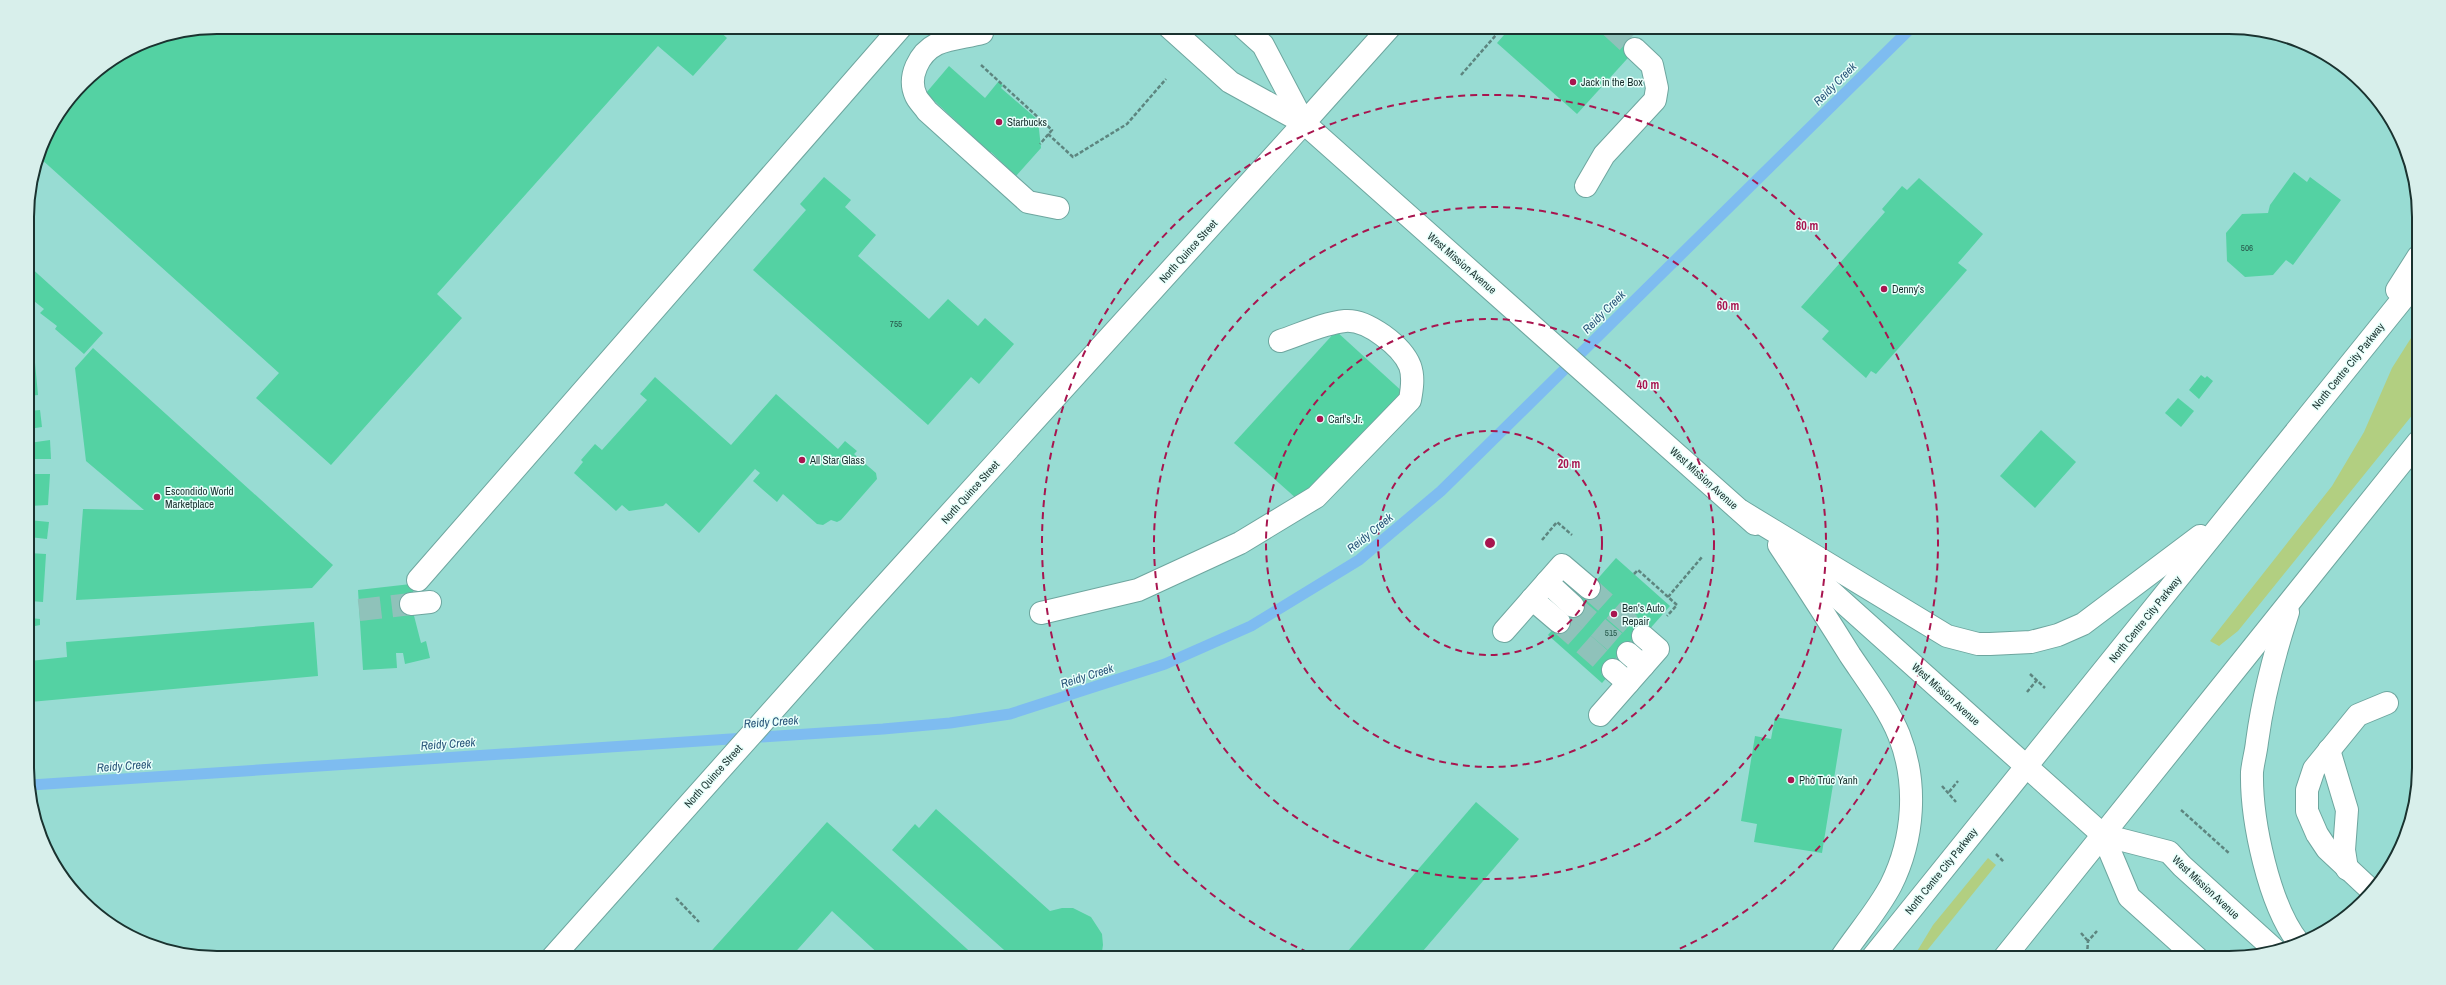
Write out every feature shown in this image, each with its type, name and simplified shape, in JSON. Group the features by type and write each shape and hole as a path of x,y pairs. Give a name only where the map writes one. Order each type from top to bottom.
{"main road":[{"path":"418,580 895,34"},
{"path":"978,34 937,44 927,53 917,64 913,78 916,95 927,110 1028,202 1058,208"},
{"name":"West Mission Avenue","path":"1176,34 1230,82 1304,123 1536,328 2103,835 2129,897 2189,951"},
{"name":"West Mission Avenue","path":"1251,34 1263,45 1304,123"},
{"name":"North Quince Street","path":"558,951 783,698 1384,34"},
{"path":"1586,186 1604,155 1655,100 1657,88 1652,65 1635,49"},
{"path":"2354,359 2412,267"},
{"name":"North Centre City Parkway","path":"1878,951 2412,287"},
{"path":"1041,613 1138,590 1240,543 1316,497 1410,400 1413,382 1410,366 1402,354 1370,326 1357,322 1345,321 1280,341"},
{"path":"2010,951 2412,450"},
{"path":"1741,511 1947,636 1978,644 2031,642 2058,636 2083,624 2230,513"},
{"path":"1779,545 1876,695 1899,734 1908,760 1912,806 1908,833 1900,862 1891,885 1846,951"},
{"path":"1504,631 1562,565 1589,588"},
{"path":"1546,582 1573,606"},
{"path":"1532,599 1559,622"},
{"path":"2291,601 2262,703 2252,772 2258,829 2267,879 2288,930 2295,938"},
{"path":"1600,715 1621,676 1635,660 1658,648 1645,637"},
{"path":"2368,887 2327,849 2317,834 2307,812 2307,790 2314,769 2358,715 2387,703"},
{"path":"2329,750 2347,810 2344,850 2347,869"},
{"name":"West Mission Avenue","path":"2103,835 2170,852 2182,866 2271,946"}],"path":[{"path":"1461,75 1498,34"},
{"path":"979,63 1052,130 1040,144"},
{"path":"1048,134 1073,157 1128,124 1166,79"},
{"path":"1668,597 1702,557"},
{"path":"1634,574 1638,570 1677,605 1645,637"},
{"path":"2027,692 2037,680 2046,688"},
{"path":"1956,802 1949,792 1958,781"},
{"path":"2181,810 2236,860"},
{"path":"2193,827 2196,824"},
{"path":"1992,849 2004,862"},
{"path":"676,898 700,922"},
{"path":"2087,951 2088,941 2097,931"},
{"path":"2081,933 2088,941"}],"shaded area":[{"path":"205,34 2241,34 2276,40 2299,48 2310,53 2340,72 2366,96 2374,106 2393,136 2398,147 2406,170 2412,205 2412,780 2406,815 2398,838 2393,849 2374,879 2350,905 2340,913 2310,932 2299,937 2276,945 2241,951 205,951 170,945 147,937 136,932 106,913 80,889 72,879 53,849 48,838 40,815 34,780 34,205 40,170 53,136 72,106 96,80 116,65 147,48 170,40"}],"green space":[{"path":"2412,336 2412,415 2238,631 2219,646 2210,641 2332,486 2364,432 2392,368"},
{"path":"1988,858 1996,865 1927,951 1917,951 1933,925"}],"building":[{"path":"205,34 723,34 727,38 693,76 658,46 437,294 462,318 331,465 256,398 279,373 43,161 53,136 72,106 96,80 106,72 136,53 147,48 170,40"},
{"name":"Jack in the Box","path":"1505,34 1621,34 1637,48 1577,114 1497,43"},
{"name":"Starbucks","path":"949,66 985,98 998,82 1003,85 1001,88 1038,120 1041,148 1016,176 991,152 987,158 967,141 972,136 926,93"},
{"path":"2294,172 2307,182 2310,177 2341,200 2293,265 2286,260 2273,275 2245,277 2227,261 2226,233 2242,214 2268,213 2270,205"},
{"path":"824,177 851,200 845,207 876,235 858,256 929,319 948,299 978,326 985,318 1014,344 979,384 971,377 928,425 753,270 806,210 800,204"},
{"name":"Denny's","path":"1919,178 1983,234 1958,263 1967,270 1876,374 1871,371 1866,378 1822,339 1829,331 1801,307 1885,212 1882,209 1902,186 1907,190"},
{"path":"34,270 103,333 84,354 55,329 57,326 40,313 44,309 34,301"},
{"name":"Carl's Jr.","path":"1336,331 1405,394 1314,496 1298,500 1234,443"},
{"path":"93,348 333,565 312,588 76,600 83,509 144,510 86,461 75,368"},
{"path":"34,363 38,395 34,395"},
{"path":"2201,375 2205,378 2207,376 2213,381 2199,399 2189,390"},
{"path":"655,377 731,445 776,394 838,449 845,441 857,451 854,454 876,473 877,479 841,520 837,522 831,520 823,525 817,524 783,494 777,502 753,481 760,473 755,469 699,533 666,503 663,506 629,511 622,505 616,511 574,473 583,462 581,460 595,444 602,450 647,400 640,394"},
{"path":"2178,398 2194,411 2181,427 2165,413"},
{"path":"40,410 42,427 34,428 34,411"},
{"path":"2041,430 2076,462 2035,508 2000,476"},
{"path":"50,440 51,459 34,459 34,442"},
{"path":"34,474 50,474 48,505 34,506"},
{"path":"34,520 49,522 47,539 34,538"},
{"path":"34,553 46,554 43,602 34,601"},
{"name":"Ben's Auto Repair","path":"1616,558 1670,606 1602,683 1548,635"},
{"path":"411,584 414,594 411,604 421,643 426,641 430,658 405,664 403,653 396,653 397,668 363,670 358,590"},
{"path":"34,618 40,619 40,625 34,626"},
{"path":"314,622 318,676 34,702 34,661 67,657 66,642"},
{"name":"Phở Trúc Yanh","path":"1775,717 1842,729 1822,853 1754,842 1757,824 1741,821 1755,736 1771,739"},
{"path":"1476,802 1519,839 1423,951 1348,951"},
{"path":"936,809 1050,911 1062,908 1073,908 1091,917 1102,934 1102,951 1005,951 892,850 915,824 919,828"},
{"path":"827,822 969,951 875,951 832,911 796,951 711,951"}],"waterway":[{"name":"Reidy Creek","path":"35,785 883,729 950,723 1010,714 1165,664 1251,626 1359,560 1441,491 1905,34"}],"tunnel":[{"path":"1619,34 1635,49"},
{"path":"1589,588 1643,636"},
{"path":"359,610 411,604"},
{"path":"1573,606 1628,653"},
{"path":"1559,622 1613,670"}],"place":[{"name":"Jack in the Box","path":"1573,82"},
{"name":"Starbucks","path":"999,122"},
{"name":"Denny's","path":"1884,289"},
{"name":"Carl's Jr.","path":"1320,419"},
{"name":"All Star Glass","path":"802,460"},
{"name":"Escondido World Marketplace","path":"157,497"},
{"name":"Ben's Auto Repair","path":"1614,614"},
{"name":"Phở Trúc Yanh","path":"1791,780"}]}
